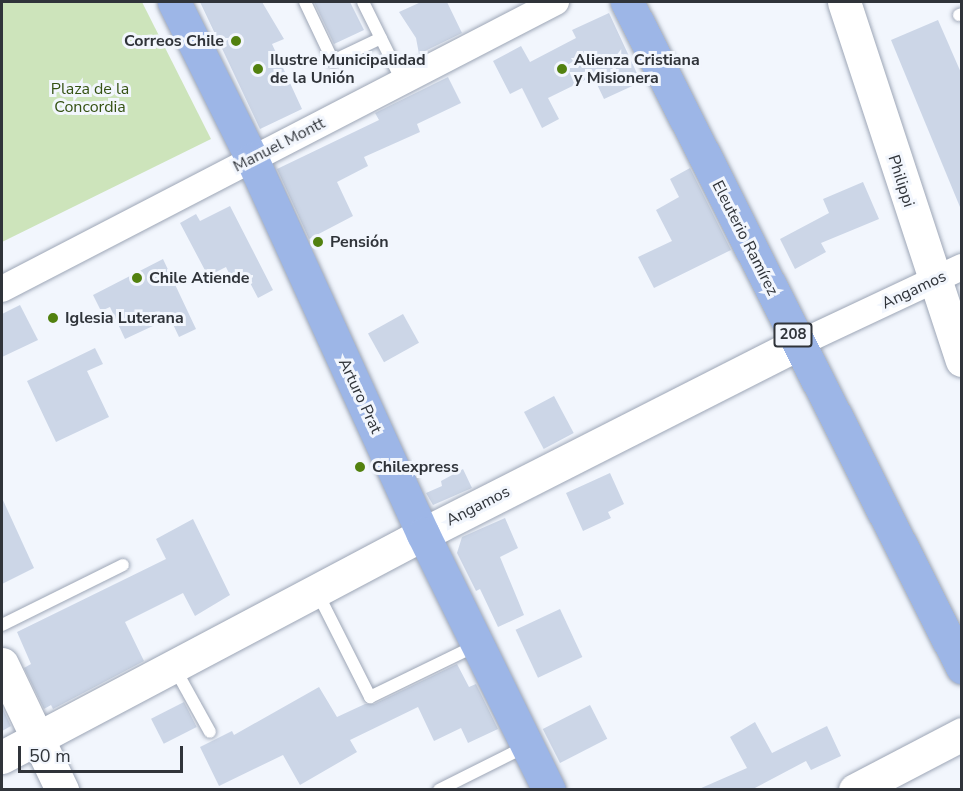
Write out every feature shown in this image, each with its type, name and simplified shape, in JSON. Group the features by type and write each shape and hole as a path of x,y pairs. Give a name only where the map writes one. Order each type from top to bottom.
{"main road":[{"name":"Arturo Prat","path":"174,2 252,159 423,534 549,789"},
{"name":"Eleuterio Ramírez","path":"627,2 962,667"}],"street":[{"name":"Manuel Montt","path":"2,289 556,2"},
{"name":"Philippi","path":"844,2 947,274 962,360"},
{"name":"Angamos","path":"2,757 423,534 798,344 947,274"},
{"path":"2,664 62,789"},
{"path":"855,789 962,734"}],"lane":[{"path":"304,2 333,61 381,38"},
{"path":"363,2 402,81"},
{"path":"2,625 123,565"},
{"path":"316,591 370,697 478,644"},
{"path":"173,666 210,732"},
{"path":"439,789 528,746"}],"green space":[{"name":"Plaza de la Concordia","path":"2,2 142,2 211,139 2,242"}],"building":[{"name":"Ilustre Municipalidad de la Unión","path":"200,2 262,2 284,39 272,44 302,109 260,129"},
{"path":"314,2 350,2 364,30 334,44"},
{"path":"421,2 447,2 462,33 419,54 416,38 399,12"},
{"path":"609,13 641,82 604,99 593,76 548,98 559,119 542,128 522,88 510,94 493,61 521,46 530,62 576,38 572,30"},
{"path":"938,20 962,75 960,207 891,40"},
{"path":"448,77 461,103 417,124 420,132 364,157 368,166 337,182 353,216 309,239 277,169 379,120 375,113"},
{"path":"690,168 731,250 654,288 638,257 672,241 656,210 679,197 670,179"},
{"path":"863,182 879,219 821,243 826,252 795,269 780,239 829,213 823,199"},
{"path":"230,206 273,290 258,298 248,279 235,286 226,267 208,276 180,223 196,214 200,221"},
{"path":"163,259 196,329 179,337 170,318 125,339 110,307 101,311 93,295"},
{"path":"20,305 38,340 2,357 2,314"},
{"path":"403,314 419,343 384,362 368,333"},
{"name":"Iglesia Luterana","path":"95,348 103,364 87,371 109,417 56,442 27,381"},
{"path":"554,396 574,433 544,449 524,412"},
{"path":"463,469 472,488 433,505 426,493 442,486 441,481"},
{"path":"610,473 624,504 608,512 611,518 583,531 566,493"},
{"path":"2,498 34,568 2,584"},
{"path":"505,518 518,548 500,557 524,615 498,627 480,589 476,591 457,553 462,537"},
{"path":"193,519 230,595 195,616 183,593 125,622 144,661 53,709 51,705 44,709 24,668 31,664 17,632 166,559 156,539"},
{"path":"560,609 582,657 538,678 516,630"},
{"path":"457,664 469,687 476,684 498,729 468,743 461,728 434,741 418,707 350,740 357,752 300,785 283,755 219,786 200,747 232,731 234,735 319,687 337,717 365,704 374,704"},
{"path":"184,702 197,727 164,744 151,719"},
{"path":"590,705 607,739 560,763 543,729"},
{"path":"2,707 11,726 2,731"},
{"path":"755,722 772,753 827,726 841,756 811,770 806,761 753,789 699,789 747,768 730,737"}],"place":[{"name":"Correos Chile","path":"236,41"},
{"name":"Ilustre Municipalidad de la Unión","path":"258,69"},
{"name":"Alienza Cristiana y Misionera","path":"562,69"},
{"name":"Pensión","path":"318,242"},
{"name":"Chile Atiende","path":"137,278"},
{"name":"Iglesia Luterana","path":"53,318"},
{"name":"Chilexpress","path":"360,467"}]}
